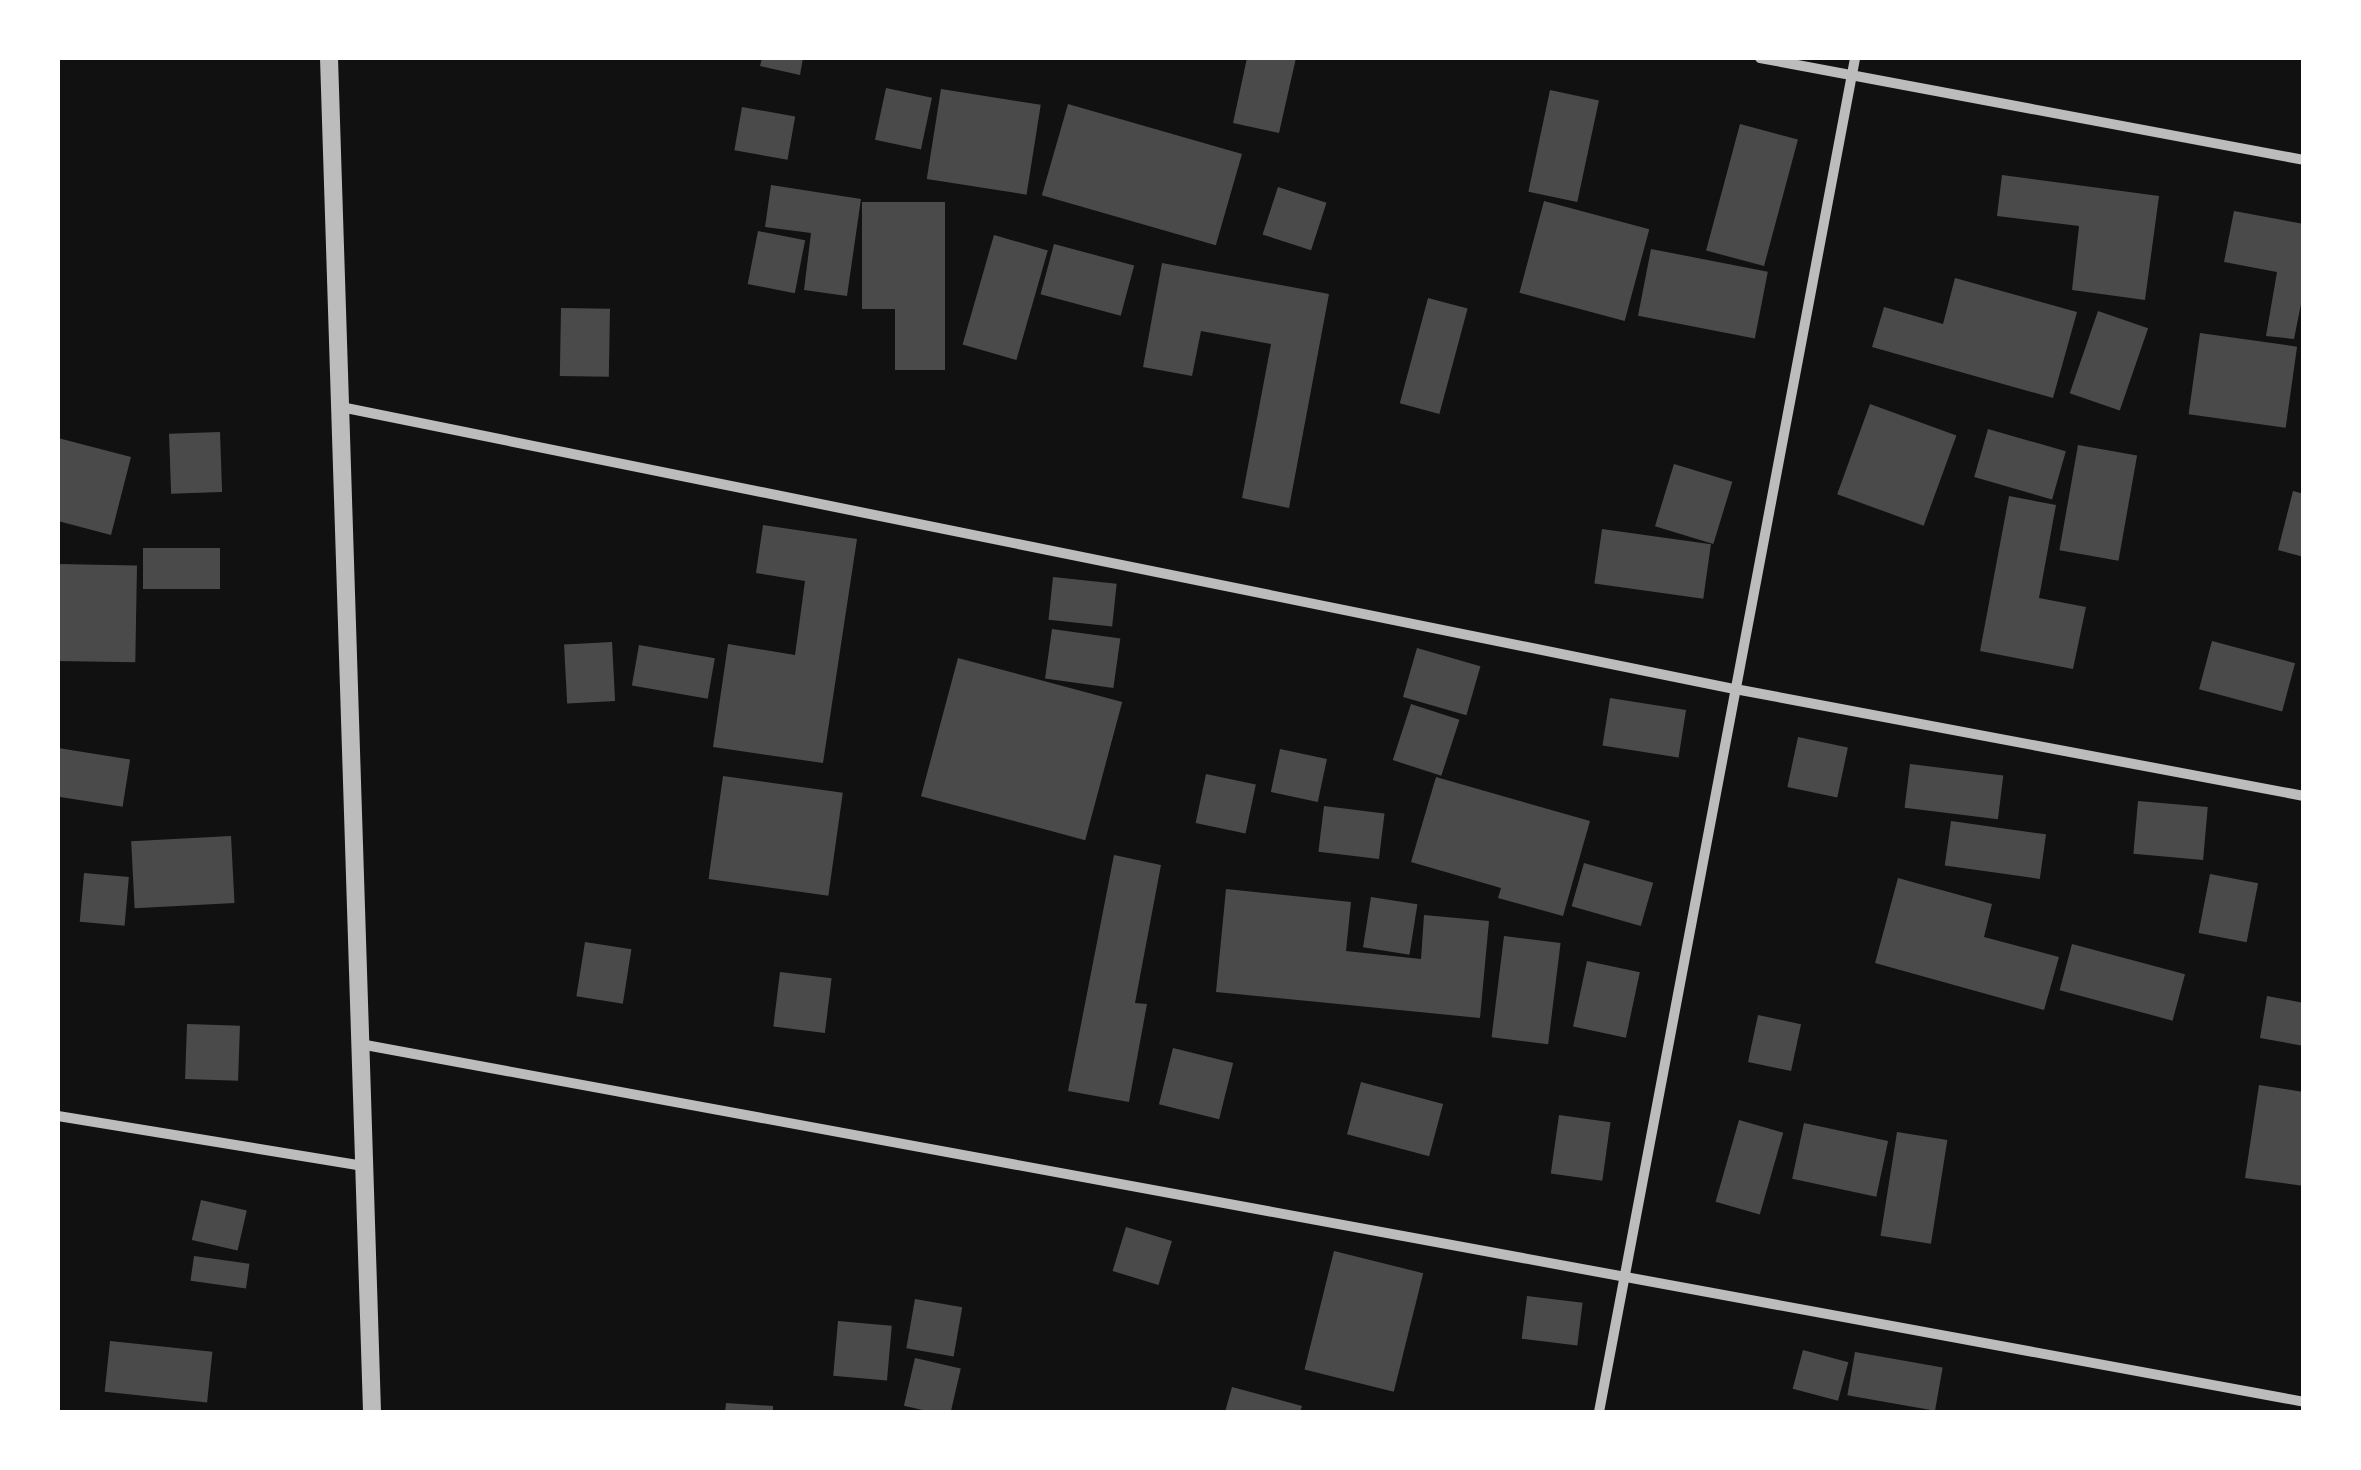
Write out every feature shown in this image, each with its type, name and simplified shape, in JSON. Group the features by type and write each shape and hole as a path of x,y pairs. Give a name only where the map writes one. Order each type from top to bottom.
{"street":[{"path":"330,58 372,1412"},
{"path":"1760,58 2304,160"},
{"path":"1599,1412 1855,58"},
{"path":"341,407 1734,689 2304,796"},
{"path":"360,1044 2304,1402"},
{"path":"58,1116 362,1166"}],"building":[{"path":"762,58 803,58 800,75 760,66"},
{"path":"1247,58 1296,58 1279,133 1233,123"},
{"path":"886,88 932,98 921,150 875,140"},
{"path":"941,89 1041,105 1027,195 927,179"},
{"path":"1550,90 1599,100 1577,202 1528,192"},
{"path":"1068,104 1242,154 1216,245 1042,195"},
{"path":"742,107 795,116 788,160 734,150"},
{"path":"1740,124 1798,140 1764,266 1706,251"},
{"path":"2002,175 2159,196 2145,300 2072,290 2079,226 1997,216"},
{"path":"771,185 861,199 847,296 804,290 811,233 765,227"},
{"path":"1278,187 1327,203 1311,250 1263,235"},
{"path":"1544,201 1649,229 1625,321 1519,293"},
{"path":"862,202 945,202 945,370 895,370 895,309 862,309"},
{"path":"2234,211 2304,224 2304,289 2294,339 2266,336 2277,272 2224,262"},
{"path":"758,231 805,240 795,293 748,284"},
{"path":"994,235 1048,250 1016,360 963,345"},
{"path":"1054,244 1134,265 1121,316 1041,294"},
{"path":"1651,249 1768,272 1755,338 1638,316"},
{"path":"1162,263 1329,294 1289,508 1242,498 1271,344 1201,331 1192,376 1143,367"},
{"path":"1955,278 2077,312 2053,398 1872,347 1884,307 1943,324"},
{"path":"1428,298 1468,309 1439,414 1400,403"},
{"path":"561,308 610,309 609,377 560,376"},
{"path":"2098,311 2148,328 2120,411 2070,393"},
{"path":"2200,333 2297,347 2286,428 2189,414"},
{"path":"1870,404 1956,435 1924,526 1837,494"},
{"path":"1988,429 2066,451 2052,499 1974,477"},
{"path":"220,432 222,492 171,494 169,434"},
{"path":"58,438 131,457 111,535 58,521"},
{"path":"2078,445 2137,455 2119,561 2059,550"},
{"path":"1674,464 1732,482 1713,544 1655,526"},
{"path":"2293,491 2304,494 2304,557 2278,550"},
{"path":"2009,496 2056,505 2039,598 2086,607 2073,669 1980,651"},
{"path":"763,525 857,539 823,763 713,747 728,644 795,655 805,581 756,573"},
{"path":"1602,529 1711,544 1703,599 1594,583"},
{"path":"143,548 220,548 220,589 143,589"},
{"path":"58,564 137,565 135,662 58,661"},
{"path":"1053,577 1117,584 1112,626 1049,620"},
{"path":"1052,629 1120,639 1113,688 1045,679"},
{"path":"2212,641 2295,663 2282,712 2199,689"},
{"path":"612,642 615,701 567,703 564,645"},
{"path":"639,645 715,658 708,699 632,685"},
{"path":"1417,648 1480,666 1466,715 1403,697"},
{"path":"958,658 1122,702 1085,840 921,796"},
{"path":"1610,698 1686,710 1679,757 1602,745"},
{"path":"1411,704 1460,720 1441,776 1393,760"},
{"path":"1798,737 1848,748 1837,797 1787,787"},
{"path":"58,748 130,759 123,807 58,797"},
{"path":"1280,749 1327,759 1318,802 1271,792"},
{"path":"1910,764 2003,775 1998,819 1905,808"},
{"path":"1206,774 1256,785 1245,834 1196,823"},
{"path":"723,776 843,793 828,896 709,879"},
{"path":"1436,777 1590,821 1563,916 1498,898 1501,888 1411,862"},
{"path":"2138,801 2208,807 2203,860 2133,854"},
{"path":"1324,806 1385,813 1379,859 1318,852"},
{"path":"1951,821 2046,834 2040,879 1945,866"},
{"path":"231,836 235,903 135,908 131,841"},
{"path":"1114,855 1161,865 1135,1003 1147,1004 1129,1102 1068,1091"},
{"path":"1584,863 1653,883 1641,926 1572,906"},
{"path":"84,873 129,877 125,926 80,922"},
{"path":"2210,874 2258,883 2247,942 2199,933"},
{"path":"1898,878 1992,904 1984,937 2059,957 2044,1010 1875,963"},
{"path":"1226,889 1351,902 1346,951 1421,959 1424,915 1489,921 1480,1018 1216,992"},
{"path":"1371,897 1417,904 1409,955 1363,947"},
{"path":"1504,936 1561,943 1548,1044 1492,1037"},
{"path":"585,942 631,949 623,1004 576,996"},
{"path":"2072,944 2185,974 2173,1021 2060,990"},
{"path":"1587,961 1640,972 1626,1038 1573,1027"},
{"path":"780,972 832,978 825,1033 773,1027"},
{"path":"2267,996 2304,1003 2304,1046 2260,1038"},
{"path":"1758,1015 1801,1024 1791,1071 1748,1062"},
{"path":"187,1024 240,1026 238,1081 185,1079"},
{"path":"1173,1048 1233,1063 1219,1119 1159,1104"},
{"path":"1361,1082 1443,1104 1429,1156 1347,1134"},
{"path":"2259,1085 2304,1092 2304,1186 2245,1178"},
{"path":"1559,1115 1610,1122 1602,1181 1551,1173"},
{"path":"1739,1120 1783,1133 1760,1214 1716,1202"},
{"path":"1804,1123 1888,1141 1876,1197 1792,1179"},
{"path":"1897,1132 1947,1140 1931,1244 1881,1236"},
{"path":"201,1200 247,1211 238,1251 192,1240"},
{"path":"1126,1227 1172,1241 1158,1285 1113,1271"},
{"path":"1334,1251 1423,1273 1394,1392 1304,1369"},
{"path":"194,1256 249,1264 246,1289 191,1281"},
{"path":"1527,1296 1583,1303 1577,1346 1522,1339"},
{"path":"915,1299 962,1307 954,1357 906,1348"},
{"path":"838,1321 892,1326 887,1380 833,1376"},
{"path":"110,1341 212,1352 207,1402 105,1392"},
{"path":"1803,1350 1848,1362 1838,1401 1793,1389"},
{"path":"1855,1352 1943,1367 1935,1411 1847,1395"},
{"path":"915,1358 961,1369 951,1412 904,1406"},
{"path":"1232,1387 1302,1406 1300,1412 1225,1412"},
{"path":"726,1403 773,1406 773,1412 725,1412"}]}
